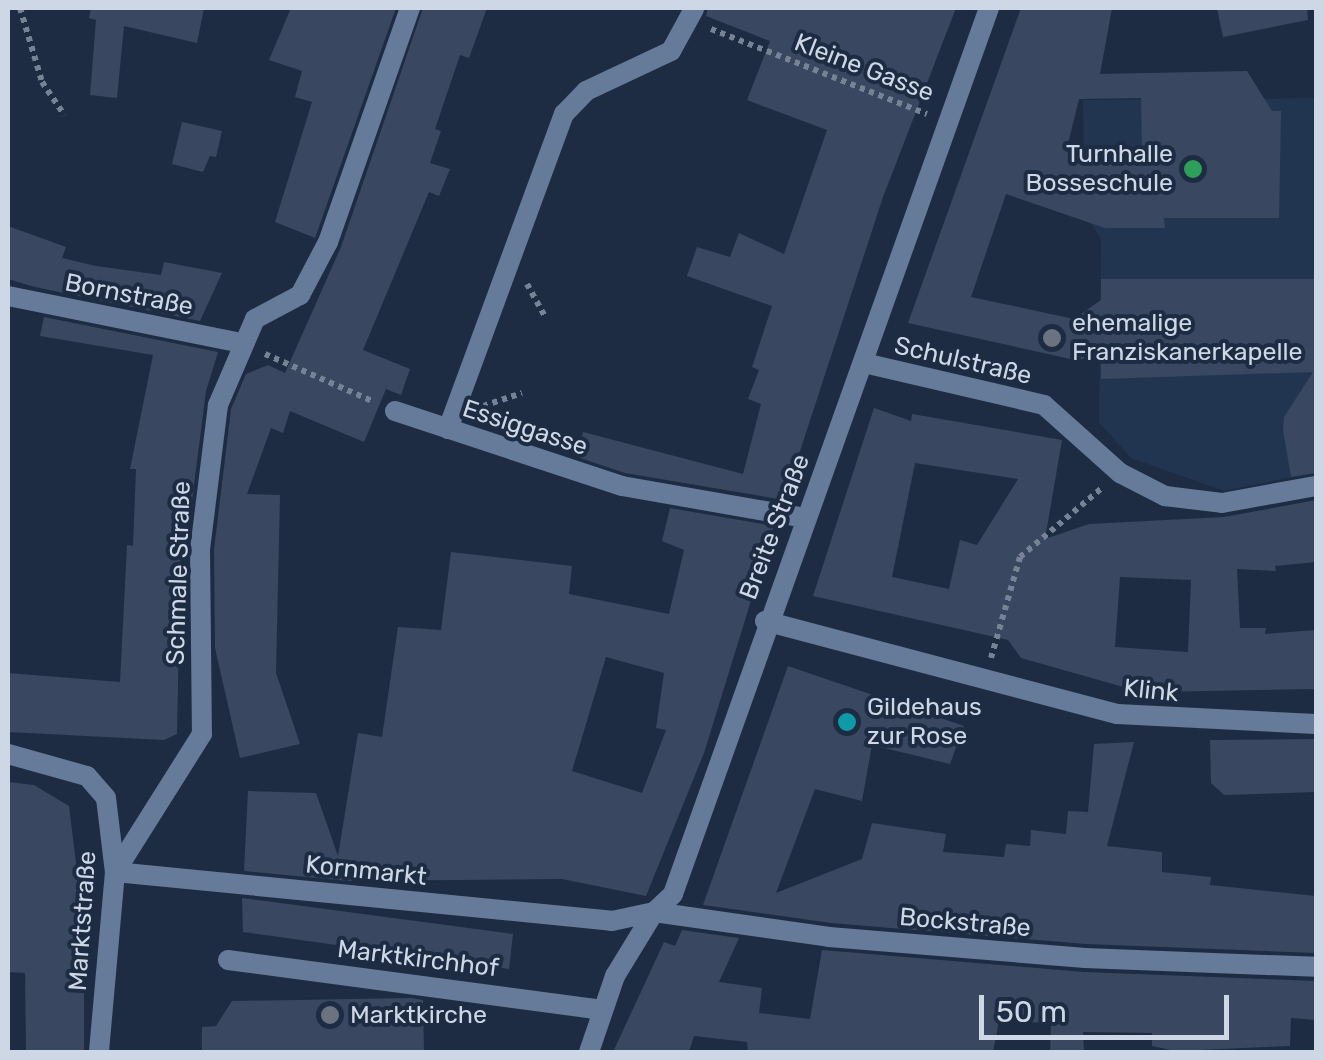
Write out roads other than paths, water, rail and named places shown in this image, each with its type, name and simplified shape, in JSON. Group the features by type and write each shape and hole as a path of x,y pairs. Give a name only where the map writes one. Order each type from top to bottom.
{"street":[{"name":"Schmale Straße","path":"115,872 202,734 203,499 218,405 241,343 255,319 300,295 328,242 410,8"},
{"name":"Breite Straße","path":"589,1052 601,1010 654,912 673,894 766,620 864,363 989,8"},
{"path":"448,430 564,114 586,91 660,59 692,15"},
{"name":"Bornstraße","path":"8,296 241,343"},
{"name":"Schulstraße","path":"864,363 1044,405 1141,488 1194,502 1316,486"},
{"name":"Essiggasse","path":"394,411 667,497 806,518"},
{"name":"Klink","path":"766,620 1117,714 1316,724"},
{"name":"Marktstraße","path":"8,754 87,776 106,798 115,872 99,1052"},
{"name":"Kornmarkt","path":"115,872 612,920"},
{"name":"Bockstraße","path":"612,920 654,912 829,937 1084,958 1316,967"},
{"name":"Marktkirchhof","path":"228,960 601,1010"}],"place":[{"name":"Turnhalle Bosseschule","path":"1193,169"},
{"name":"ehemalige Franziskanerkapelle","path":"1052,338"},
{"name":"Gildehaus zur Rose","path":"847,722"},
{"name":"Marktkirche","path":"330,1015"}]}
